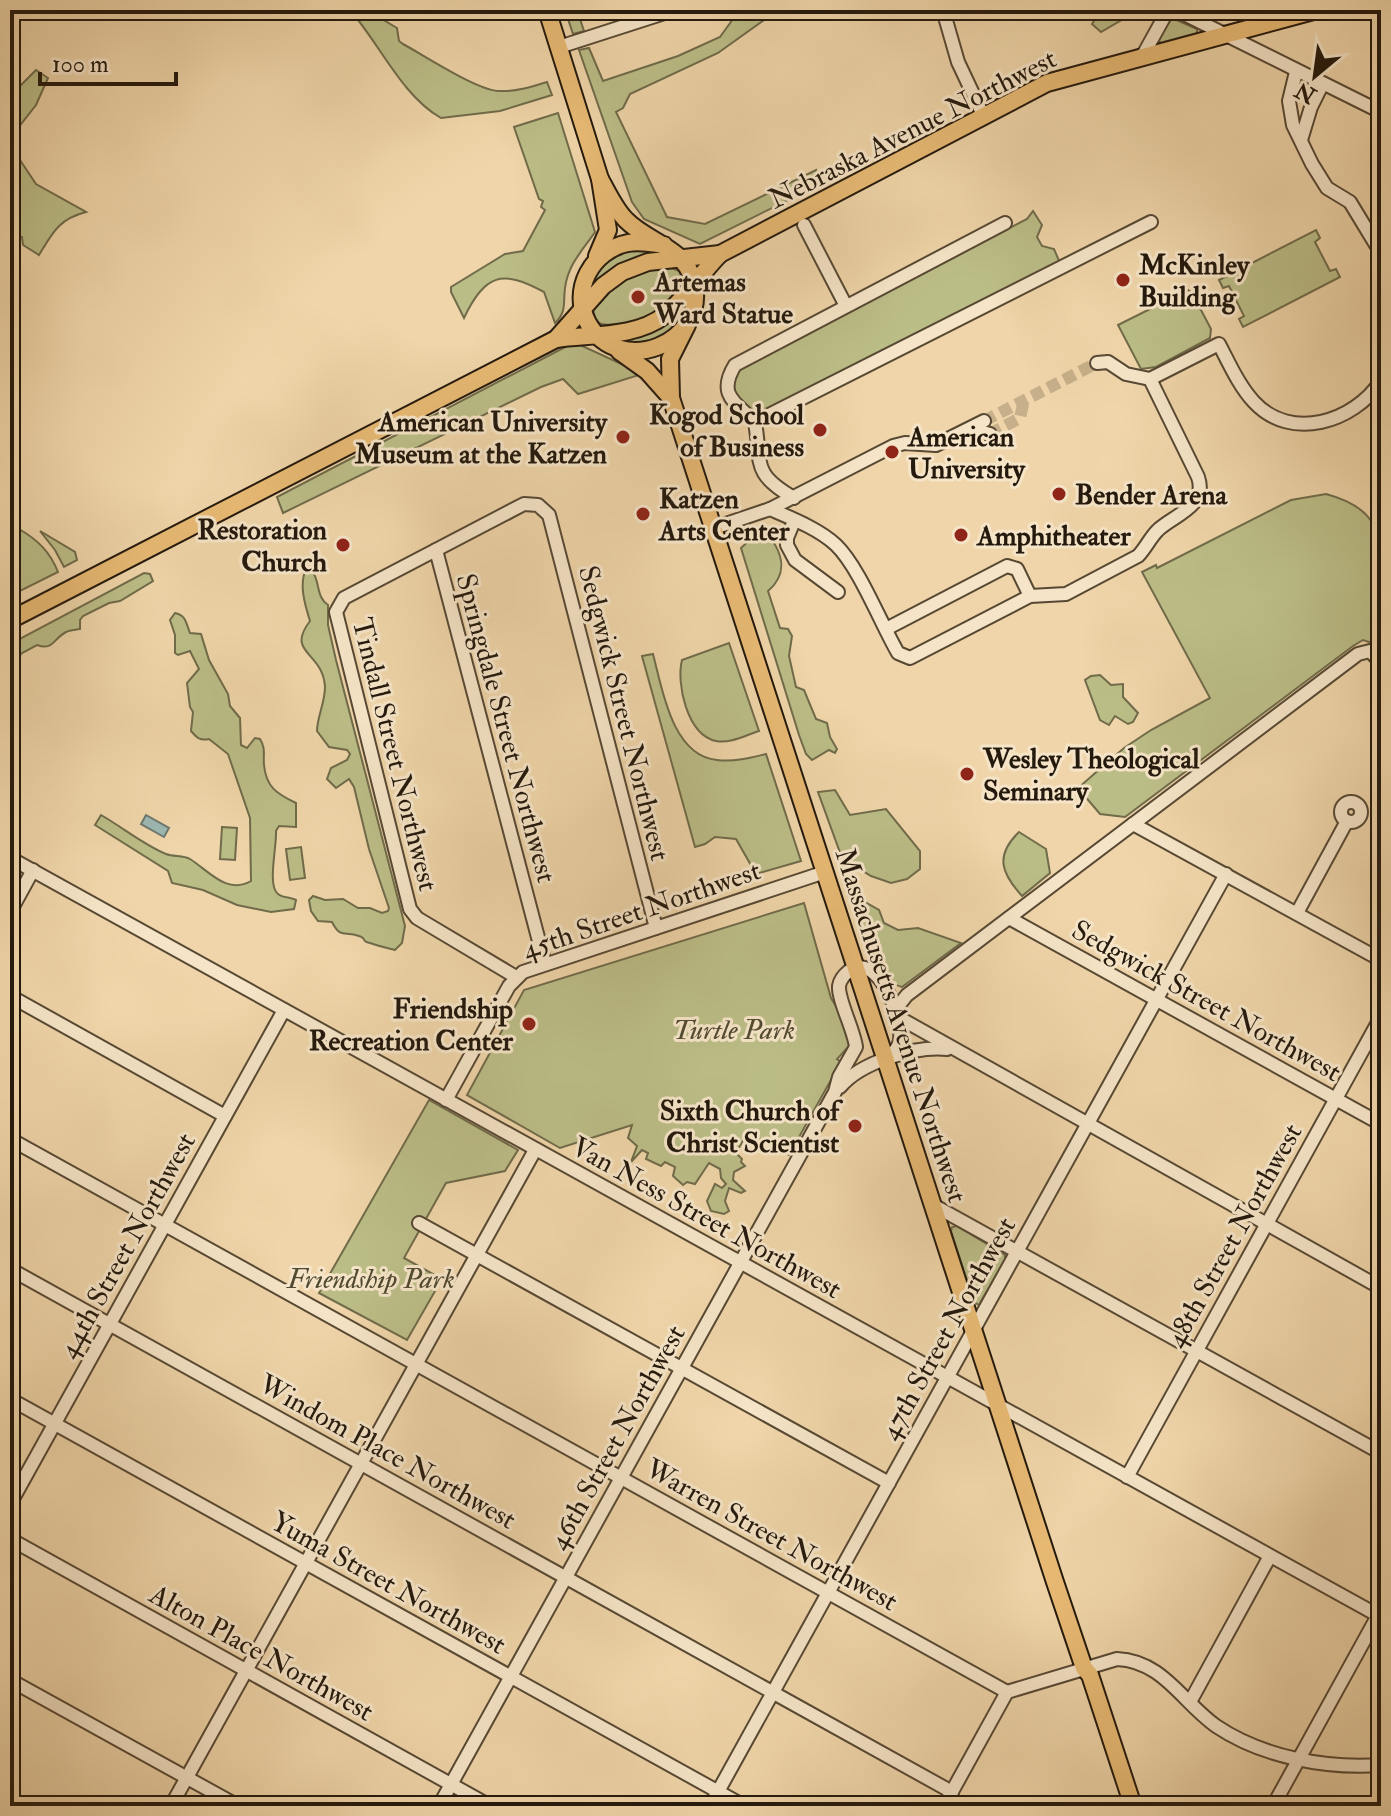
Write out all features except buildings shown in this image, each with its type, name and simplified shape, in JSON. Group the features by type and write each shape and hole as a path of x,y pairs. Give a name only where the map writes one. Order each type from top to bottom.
{"main road":[{"path":"547,10 600,179 608,233 583,287 583,309 586,321 601,338"},
{"name":"Nebraska Avenue Northwest","path":"583,309 603,286 622,272 648,262 720,254 890,167 983,115 1058,79 1317,10"},
{"path":"600,179 627,221 681,259 694,283"},
{"path":"592,264 609,251 628,243 664,245"},
{"name":"Nebraska Avenue Northwest","path":"601,338 654,322 672,309 720,254"},
{"name":"Massachusetts Avenue Northwest","path":"694,283 694,303 669,363 671,398 997,1405 1133,1806"},
{"path":"10,620 556,339 583,309"},
{"path":"556,339 601,338 630,350 650,350 666,344 687,325"},
{"name":"Massachusetts Avenue Northwest","path":"601,338 643,368 671,398"},
{"name":"Massachusetts Avenue Northwest","path":"1084,1668 1081,1679 1121,1806"}],"street":[{"path":"559,47 674,10"},
{"path":"943,10 961,70 983,115"},
{"path":"1142,57 1168,10"},
{"path":"1176,10 1381,112"},
{"path":"1296,72 1289,101 1293,125 1327,188 1350,202 1381,253"},
{"path":"1301,140 1311,107 1322,85"},
{"path":"755,422 1151,222"},
{"path":"794,498 773,484 760,468 755,422 728,393 729,378 735,365 1005,223"},
{"path":"804,225 846,306"},
{"path":"1097,363 1108,362 1126,374 1150,379 1219,344 1245,391 1258,406 1285,422 1312,424 1334,418 1359,405 1381,381"},
{"path":"770,509 830,540 839,548 850,562 898,653 910,658 1030,596 1066,594 1138,556 1156,532 1196,502 1200,493 1198,477 1150,379"},
{"path":"714,528 770,509 893,446 905,443 936,445 984,421"},
{"path":"972,429 990,434"},
{"name":"Sedgwick Street Northwest","path":"436,550 524,504 538,505 547,511 656,928"},
{"path":"794,521 787,538 792,555 838,592"},
{"name":"Tindall Street Northwest","path":"436,550 344,598 338,606 337,618 412,914 516,977"},
{"name":"Springdale Street Northwest","path":"436,550 545,964"},
{"path":"886,629 1007,566 1017,569 1030,596"},
{"path":"895,1014 907,995 1358,654 1370,651 1381,663"},
{"path":"1297,913 1347,821"},
{"path":"1133,824 1381,960"},
{"name":"Van Ness Street Northwest","path":"10,858 1380,1615"},
{"path":"10,912 33,870"},
{"name":"45th Street Northwest","path":"446,1100 516,977 545,964 825,872"},
{"name":"47th Street Northwest","path":"710,1806 1226,874"},
{"name":"Sedgwick Street Northwest","path":"1009,918 1381,1124"},
{"path":"855,968 872,972 888,991 900,1042 886,1060"},
{"name":"46th Street Northwest","path":"439,1806 835,1092 839,1077 856,1047 839,988 844,975 855,968"},
{"path":"888,991 907,995"},
{"path":"10,996 225,1116"},
{"name":"44th Street Northwest","path":"10,1504 284,1010"},
{"path":"895,1014 950,1049 1381,1288"},
{"name":"48th Street Northwest","path":"1127,1477 1381,1017"},
{"path":"835,1092 850,1075 886,1060 932,1048 950,1049"},
{"name":"Warren Street Northwest","path":"10,1139 1007,1692"},
{"path":"171,1806 535,1150"},
{"path":"933,1205 1381,1453"},
{"path":"419,1223 889,1483"},
{"name":"Windom Place Northwest","path":"10,1269 952,1792"},
{"name":"Yuma Street Northwest","path":"10,1399 744,1806"},
{"name":"Alton Place Northwest","path":"10,1539 490,1806"},
{"path":"1190,1702 1270,1556"},
{"path":"1273,1806 1380,1615"},
{"path":"944,1806 1007,1692 1117,1659 1138,1662 1158,1672 1228,1733 1259,1747 1299,1759 1335,1765 1381,1765"},
{"path":"10,1680 238,1806"}],"green space":[{"path":"350,10 377,10 382,19 397,28 399,41 403,44 488,89 523,89 547,82 552,95 500,111 441,118 403,83"},
{"path":"565,10 577,10 584,31 573,34"},
{"path":"749,10 778,10 718,53 630,94 623,108 616,112 667,217 705,224 816,170 818,185 700,244 644,219 632,202 579,50 589,48 603,81 678,56 720,37 733,19"},
{"path":"1101,10 1111,10 1125,18 1101,32 1092,24"},
{"path":"1172,18 1197,29 1197,34 1161,44 1158,39"},
{"path":"36,70 48,78 36,105 11,137 10,144 10,96"},
{"path":"558,113 595,232 569,272 561,315 555,323 544,292 517,280 506,279 487,284 464,318 451,287 505,254 523,251 545,210 541,207 543,201 539,199 514,127"},
{"path":"10,145 36,184 86,212 63,223 39,255 23,245 22,237 10,237"},
{"path":"1033,211 1042,225 1037,237 1042,246 1054,249 1060,263 756,417 736,397 733,387 736,371 1027,219"},
{"path":"1316,230 1320,238 1315,242 1330,271 1336,269 1340,277 1243,327 1239,319 1244,316 1229,286 1223,288 1219,280"},
{"path":"638,247 659,254 590,294 599,267 612,257"},
{"path":"669,267 679,271 682,283 678,294 668,305 639,320 623,324 596,322 593,310 600,298 632,272"},
{"path":"1188,290 1211,329 1210,338 1156,367 1141,369 1118,325"},
{"path":"686,299 679,323 667,335 625,345 617,339"},
{"path":"578,344 639,375 578,394 563,379 541,387 283,513 277,497 569,345"},
{"path":"1326,494 1360,509 1378,535 1381,564 1377,591 1380,596 1373,600 1381,612 1381,638 1375,644 1363,640 1353,646 1125,817 1100,814 1078,788 1124,748 1210,698 1142,572 1156,565 1157,568 1291,500"},
{"path":"19,529 43,547 58,572 10,596 10,569 17,566 18,556 10,534"},
{"path":"40,531 75,552 77,560 64,567"},
{"path":"767,533 777,548 781,563 779,577 768,591 780,628 788,629 792,636 789,656 796,687 804,690 816,719 827,723 837,749 835,753 829,750 812,760 806,754 799,735 741,548 754,536"},
{"path":"307,567 315,575 321,597 328,605 328,625 336,660 405,926 402,943 395,950 364,941 354,934 341,933 332,922 318,921 311,911 309,900 313,896 325,900 343,899 358,908 370,908 382,913 389,908 369,849 354,787 349,779 336,788 327,779 331,768 347,760 350,754 347,750 329,747 317,731 325,687 323,675 303,647 303,632 310,621 303,587"},
{"path":"144,573 150,574 153,581 120,601 83,616 80,629 66,632 50,645 37,645 22,653 10,668 10,644"},
{"path":"175,613 184,618 190,633 201,634 209,660 228,694 230,706 240,718 241,745 247,748 255,738 260,739 264,749 265,773 270,784 278,793 296,803 296,827 279,826 276,831 273,875 278,894 296,900 294,909 271,912 237,905 203,890 172,883 168,871 95,825 101,815 158,850 190,859 226,883 242,885 251,881 250,818 228,754 209,739 203,740 191,731 193,712 187,683 199,669 190,651 175,653 175,635 170,620"},
{"path":"729,643 759,731 721,742 706,737 691,719 682,694 681,670 682,660"},
{"path":"653,654 665,701 679,734 689,747 702,756 717,760 766,754 801,861 756,874 736,839 715,837 695,847 642,656"},
{"path":"1100,675 1111,685 1123,684 1123,697 1138,713 1133,722 1128,724 1115,716 1109,725 1100,720 1085,680"},
{"path":"835,790 850,815 886,809 920,851 920,869 907,879 891,883 871,876 842,858 818,792"},
{"path":"222,827 237,828 235,860 220,859"},
{"path":"1019,832 1046,849 1050,873 1022,896 1004,865 1006,849"},
{"path":"301,847 305,878 290,880 286,849"},
{"path":"849,893 879,910 884,923 898,930 918,928 961,943 902,987 884,973 876,961"},
{"name":"Turtle Park","path":"804,903 831,998 840,1013 850,1045 837,1059 841,1062 789,1155 755,1136 744,1139 736,1153 745,1166 734,1172 733,1180 745,1191 741,1193 729,1188 725,1201 729,1211 724,1214 711,1211 707,1201 715,1184 722,1188 726,1184 721,1178 720,1169 709,1163 695,1184 687,1182 683,1185 673,1176 675,1167 665,1162 661,1166 646,1159 648,1153 642,1150 631,1162 637,1146 628,1138 632,1125 560,1148 467,1095 524,990"},
{"name":"Friendship Park","path":"429,1100 518,1150 505,1171 446,1183 404,1258 442,1279 407,1340 319,1293"},
{"path":"957,1226 1005,1255 979,1305 974,1302 951,1231 952,1227"}],"water":[{"path":"146,815 169,828 164,837 141,824"}],"tunnel":[{"path":"984,421 1097,363"},
{"path":"990,434 1020,418 1024,400"}],"place":[{"name":"McKinley Building","path":"1123,280"},
{"name":"Artemas Ward Statue","path":"638,297"},
{"name":"Kogod School of Business","path":"820,430"},
{"name":"American University Museum at the Katzen","path":"623,437"},
{"name":"American University","path":"892,452"},
{"name":"Bender Arena","path":"1059,494"},
{"name":"Katzen Arts Center","path":"643,514"},
{"name":"Amphitheater","path":"961,535"},
{"name":"Restoration Church","path":"343,545"},
{"name":"Wesley Theological Seminary","path":"967,774"},
{"name":"Friendship Recreation Center","path":"529,1024"},
{"name":"Sixth Church of Christ Scientist","path":"855,1126"}]}
